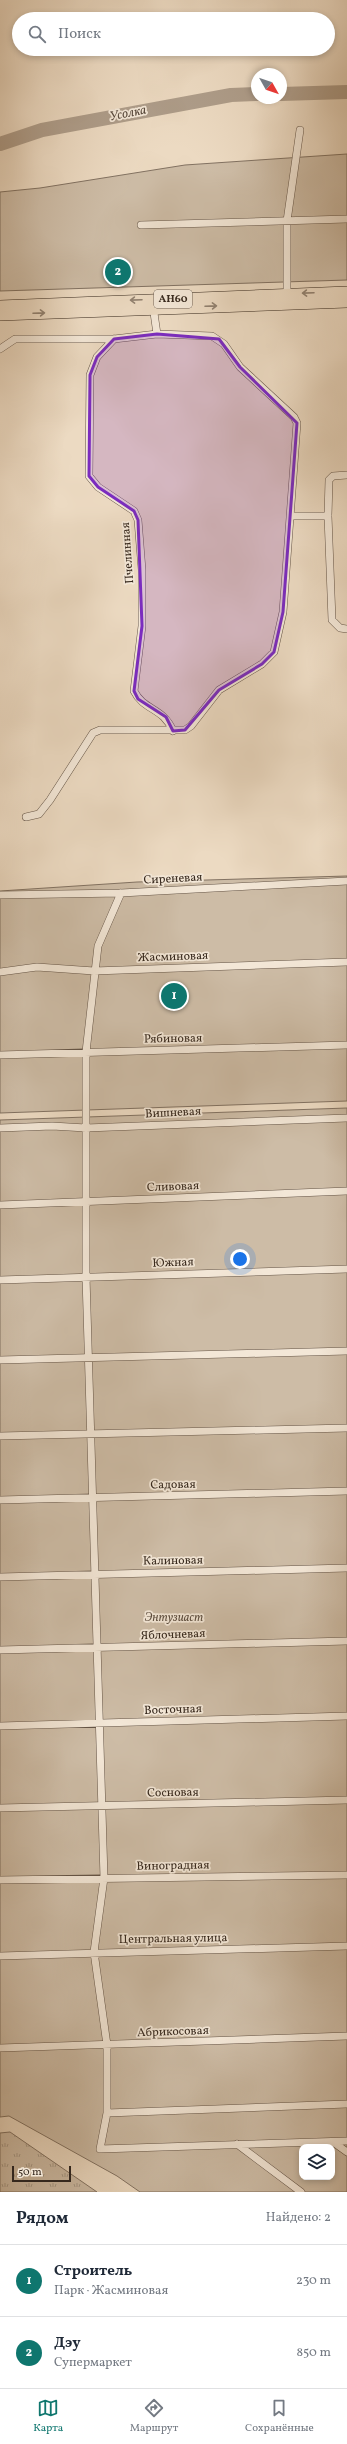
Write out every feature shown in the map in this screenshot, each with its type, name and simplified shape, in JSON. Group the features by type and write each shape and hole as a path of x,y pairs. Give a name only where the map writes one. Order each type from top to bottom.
{"main road":[{"name":"АН60","path":"0,306 153,304 287,294 347,292"},
{"path":"0,315 153,304 347,302"}],"street":[{"path":"287,294 288,221 300,130"},
{"path":"141,225 347,219"},
{"path":"153,304 157,334"},
{"path":"0,349 15,339 114,338 157,334 212,336 219,339 240,367 294,417 297,423 283,612 274,652 262,664 219,690 191,726 184,730 100,730 93,733 50,800 39,814 26,817"},
{"name":"Пчелинная","path":"114,338 97,357 90,375 89,476 98,487 134,511 138,520 142,570 142,626 134,691 138,699 166,717 173,731"},
{"path":"347,475 333,476 329,480 328,516 332,620 340,628 347,629"},
{"path":"290,516 328,516"},
{"name":"Сиреневая","path":"0,896 121,892 347,881"},
{"path":"121,892 98,946 86,1052 86,1277 90,1433 94,1498 94,1574 98,1648 98,1723 104,1878 94,1952 107,2045 107,2113 100,2149 347,2141"},
{"name":"Жасминовая","path":"0,972 37,967 94,971 347,962"},
{"name":"Рябиновая","path":"0,1055 347,1046"},
{"name":"Вишневая","path":"0,1128 52,1126 86,1128 347,1118"},
{"name":"Сливовая","path":"0,1205 347,1192"},
{"name":"Южная","path":"0,1280 347,1269"},
{"path":"0,1360 347,1351"},
{"path":"0,1436 347,1428"},
{"name":"Садовая","path":"0,1500 347,1491"},
{"name":"Калиновая","path":"0,1577 347,1568"},
{"name":"Яблочневая","path":"0,1650 347,1641"},
{"name":"Восточная","path":"0,1726 347,1716"},
{"name":"Сосновая","path":"0,1808 347,1800"},
{"name":"Виноградная","path":"0,1880 347,1874"},
{"name":"Центральная улица","path":"0,1956 94,1952 347,1946"},
{"name":"Абрикосовая","path":"0,2048 347,2036"},
{"path":"107,2113 347,2104"},
{"path":"333,2142 347,2152"},
{"path":"237,2144 301,2192"}],"highlighted area":[{"path":"157,334 219,339 240,367 297,423 283,612 274,652 262,664 219,690 185,730 173,731 166,717 138,699 134,691 142,626 138,520 134,511 98,487 89,476 90,375 97,357 114,339"}],"green space":[{"path":"347,154 347,280 0,291 0,192 40,188 185,165"},
{"path":"347,876 347,1101 0,1113 0,891 137,882"},
{"name":"Энтузиаст","path":"347,1108 347,2192 140,2192 117,2176 9,2116 0,2117 0,1120"},
{"path":"10,2132 97,2192 0,2192 0,2133"}],"waterway":[{"name":"Усолка","path":"287,94 347,92"},
{"name":"Усолка","path":"0,144 42,130 231,95 251,94"}],"place":[{"name":"Дэу","path":"118,272"},
{"name":"Строитель","path":"174,996"}]}
